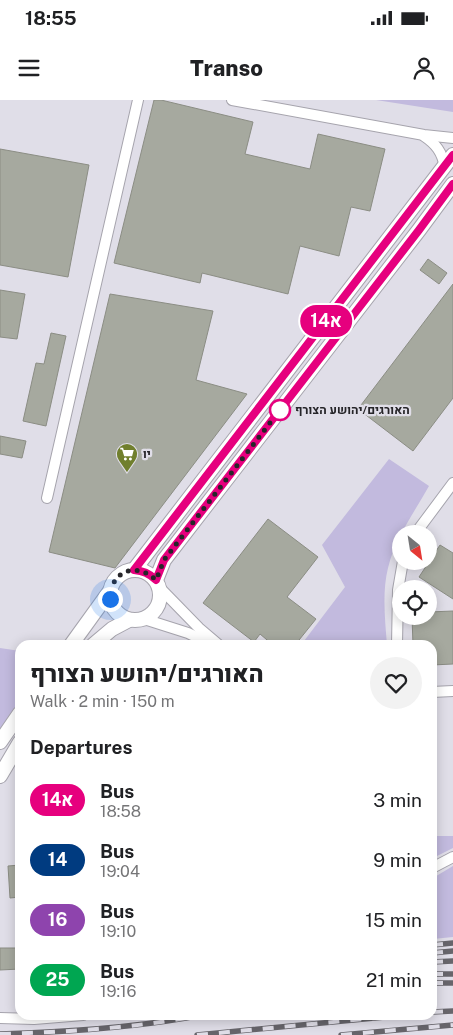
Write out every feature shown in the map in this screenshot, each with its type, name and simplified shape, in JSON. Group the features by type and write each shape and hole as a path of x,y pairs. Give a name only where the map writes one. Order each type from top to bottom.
{"street":[{"path":"47,498 138,100"},
{"path":"232,100 424,135 453,138"},
{"path":"134,570 449,161 434,142 424,135"},
{"path":"144,619 156,610 159,603 161,595 158,583 164,560 453,184"},
{"path":"422,525 453,483"},
{"path":"75,640 110,591 118,576 134,570 142,570 150,574 199,628 213,640"},
{"path":"397,640 398,590 401,570"},
{"path":"110,591 112,606 116,612 129,620"},
{"path":"99,640 112,629 129,620 144,619 188,633 202,640"},
{"path":"437,692 453,691"},
{"path":"0,742 15,721"},
{"path":"0,776 15,750"},
{"path":"437,865 453,857"},
{"path":"0,1018 15,1018"}],"shaded area":[{"path":"376,100 453,100 453,112"},
{"path":"389,459 429,486 407,525 392,525 392,554 386,577 385,596 387,640 305,640 345,587 322,545"},
{"path":"0,648 15,650 15,707 0,729"},
{"path":"437,836 453,836 453,848 437,856"},
{"path":"453,866 453,937 437,939 437,876"}],"building":[{"path":"154,100 161,100 253,122 245,154 310,169 318,134 385,149 370,211 351,207 339,256 300,246 288,294 202,273 200,283 114,263"},
{"path":"0,149 89,165 68,277 0,265"},
{"path":"428,259 447,273 439,284 420,270"},
{"path":"453,284 453,398 413,451 358,409"},
{"path":"0,290 25,294 17,339 0,337"},
{"name":"יו","path":"110,294 213,311 196,380 247,394 115,568 49,552"},
{"path":"51,333 66,336 46,426 23,421 36,363 44,364"},
{"path":"0,436 26,441 22,458 0,454"},
{"path":"268,519 318,557 287,597 316,619 299,640 267,640 260,634 256,640 251,640 203,603"},
{"path":"440,545 453,553 453,599 437,589 437,580 424,580 419,577 424,570 438,570 438,548"},
{"path":"453,611 453,664 437,665 437,640 413,640 412,625 437,625 437,612"},
{"path":"15,865 15,898 10,898 8,866"},
{"path":"0,948 15,948 15,969 0,970"}],"railway":[{"path":"437,945 453,943"},
{"path":"437,953 453,951"},
{"path":"437,962 453,961"},
{"path":"437,974 453,974"},
{"path":"437,983 453,983"},
{"path":"437,1012 453,1011"},
{"path":"0,1034 101,1029 171,1020"},
{"path":"197,1035 354,1020"},
{"path":"341,1035 453,1025"}],"bus line":[{"name":"14א","path":"453,155 134,570 142,570 156,580 164,560 453,184"}],"place":[{"name":"האורגים/יהושע הצורף","path":"280,410"},
{"name":"יו","path":"127,473"}],"route":[{"path":"110,599 113,583 118,576 126,572 142,570 156,580 164,560 280,410"}]}
